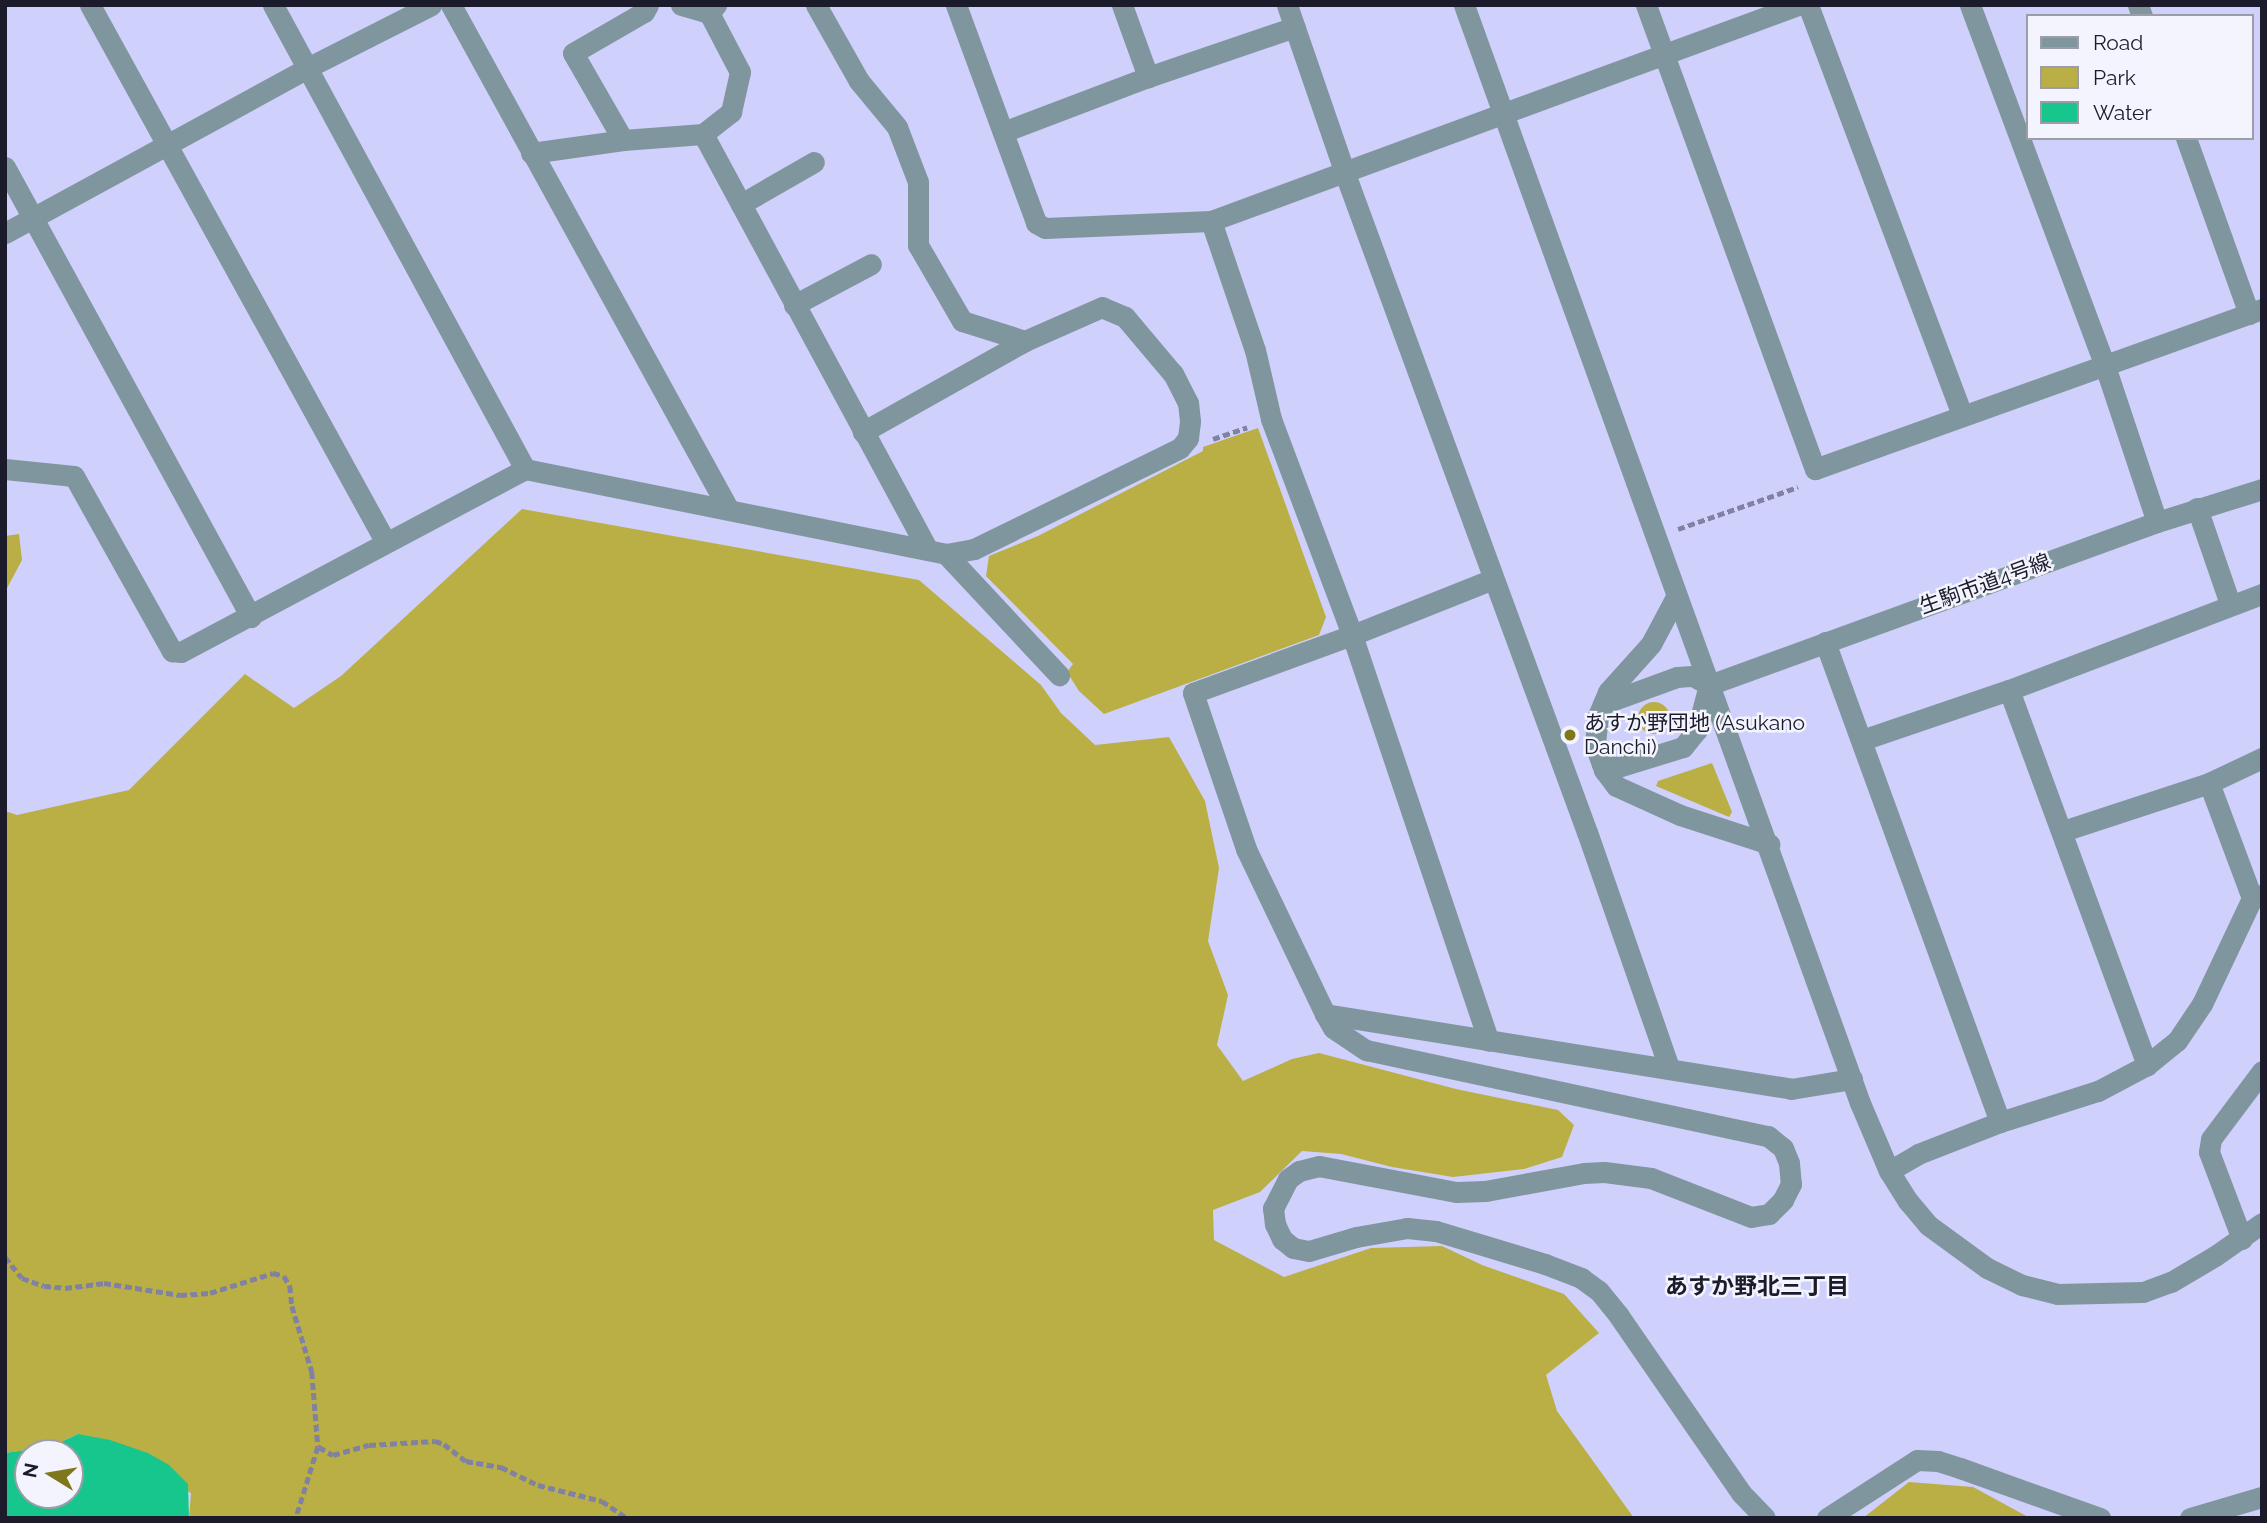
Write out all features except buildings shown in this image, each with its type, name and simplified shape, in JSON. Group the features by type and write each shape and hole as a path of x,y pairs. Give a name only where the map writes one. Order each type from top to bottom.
{"street":[{"path":"90,5 385,541"},
{"path":"273,5 525,469"},
{"path":"5,233 309,67 431,5"},
{"path":"451,5 729,510"},
{"path":"623,140 573,53 644,12 648,5"},
{"path":"531,153 623,140 703,134 731,113 740,72 712,9 681,5"},
{"path":"816,5 859,81 897,127 918,182 918,245 962,321 1025,341"},
{"path":"956,5 1036,223 1045,228 1210,221 1798,5"},
{"path":"1122,5 1147,77"},
{"path":"1287,5 1344,171 1587,832 1669,1068"},
{"path":"1464,5 1500,113 1769,844 1852,1079 1889,1171 1908,1201 1928,1226 1966,1253 2022,1285 2057,1294 2143,1292 2171,1282 2242,1239 2262,1223"},
{"path":"1646,5 1815,469 2255,312 2187,140"},
{"path":"1808,5 1962,415"},
{"path":"1970,5 2105,366 2157,522"},
{"path":"1003,132 1147,77 1295,27"},
{"path":"703,134 863,432 937,551 1059,675"},
{"path":"741,204 814,162"},
{"path":"5,167 251,617"},
{"path":"1210,221 1255,349 1271,419 1352,635 1489,1041"},
{"path":"794,305 871,264"},
{"path":"5,469 74,477 172,651 181,652 251,617 385,541 525,469 937,551 974,549 1180,448 1188,438 1188,403 1173,374 1125,317 1102,307 1025,341 863,432"},
{"name":"生駒市道4号線","path":"1709,685 2157,522 2262,489"},
{"path":"2197,508 2230,604"},
{"path":"1493,579 1352,635 1193,693 1246,849 1325,1014 1333,1028 1366,1050 1768,1136 1783,1148 1789,1163 1791,1184 1783,1200 1769,1214 1751,1217 1651,1178 1604,1172 1485,1191 1456,1192 1319,1166 1288,1178 1273,1209 1275,1224 1282,1239 1293,1248 1309,1251 1407,1228 1426,1230 1545,1264 1581,1278 1598,1291 1619,1316 1742,1494 1765,1518"},
{"path":"1863,740 2009,690 2262,594"},
{"path":"1676,597 1651,643 1608,692 1595,744 1602,764 1616,786 1680,815 1769,844"},
{"path":"1825,642 1863,740 2000,1122"},
{"path":"1603,704 1677,677 1693,676 1709,685"},
{"path":"1602,764 1618,767 1683,747 1698,730 1709,685"},
{"path":"2009,690 2147,1065"},
{"path":"2063,831 2209,783 2262,758"},
{"path":"1889,1171 1918,1154 2000,1122 2098,1091 2147,1065 2177,1041 2202,1004 2257,897 2209,783"},
{"path":"1325,1014 1791,1089 1852,1079"},
{"path":"2242,1239 2209,1152 2211,1139 2262,1071"},
{"path":"1827,1518 1917,1460 1938,1461 2100,1518"},
{"path":"2190,1518 2262,1497"}],"path":[{"path":"1188,438 1202,443 1271,419"},
{"path":"1678,528 1802,486 1815,469"},
{"path":"5,1257 22,1278 44,1286 65,1288 104,1283 190,1294 210,1293 272,1273 284,1276 290,1286 292,1306 312,1372 318,1447 296,1518"},
{"path":"318,1447 333,1455 369,1445 435,1441 444,1444 466,1461 501,1467 538,1485 603,1501 628,1518"}],"green space":[{"path":"1258,428 1326,617 1319,635 1104,714 1079,691 1067,672 1073,664 986,576 989,556 1038,536 1203,451 1203,447"},
{"path":"522,509 919,580 1041,685 1061,713 1095,745 1169,737 1205,801 1219,868 1208,941 1228,995 1217,1045 1243,1081 1292,1059 1319,1053 1456,1089 1558,1110 1574,1125 1562,1157 1524,1169 1453,1177 1392,1167 1341,1154 1302,1151 1260,1192 1213,1210 1214,1240 1284,1277 1371,1248 1442,1246 1482,1265 1564,1294 1599,1333 1546,1375 1557,1411 1634,1518 189,1518 191,1493 78,1434 68,1439 14,1439 14,1452 5,1453 5,811 17,815 129,790 245,674 294,708 341,676"},
{"path":"19,534 22,560 5,592 5,536"},
{"path":"1654,702 1665,707 1670,718 1665,729 1654,734 1643,729 1638,718 1643,707"},
{"path":"1712,763 1732,812 1729,817 1656,786 1658,781"},
{"path":"1909,1482 1973,1487 2030,1518 1863,1518"}],"water":[{"path":"78,1434 110,1440 148,1453 169,1465 188,1484 189,1518 5,1518 5,1453 14,1452 14,1509 84,1509 84,1439 68,1439"}],"place":[{"name":"あすか野団地 (Asukano Danchi)","path":"1570,735"}],"district":[{"name":"あすか野北三丁目","path":"1757,1286"}]}
